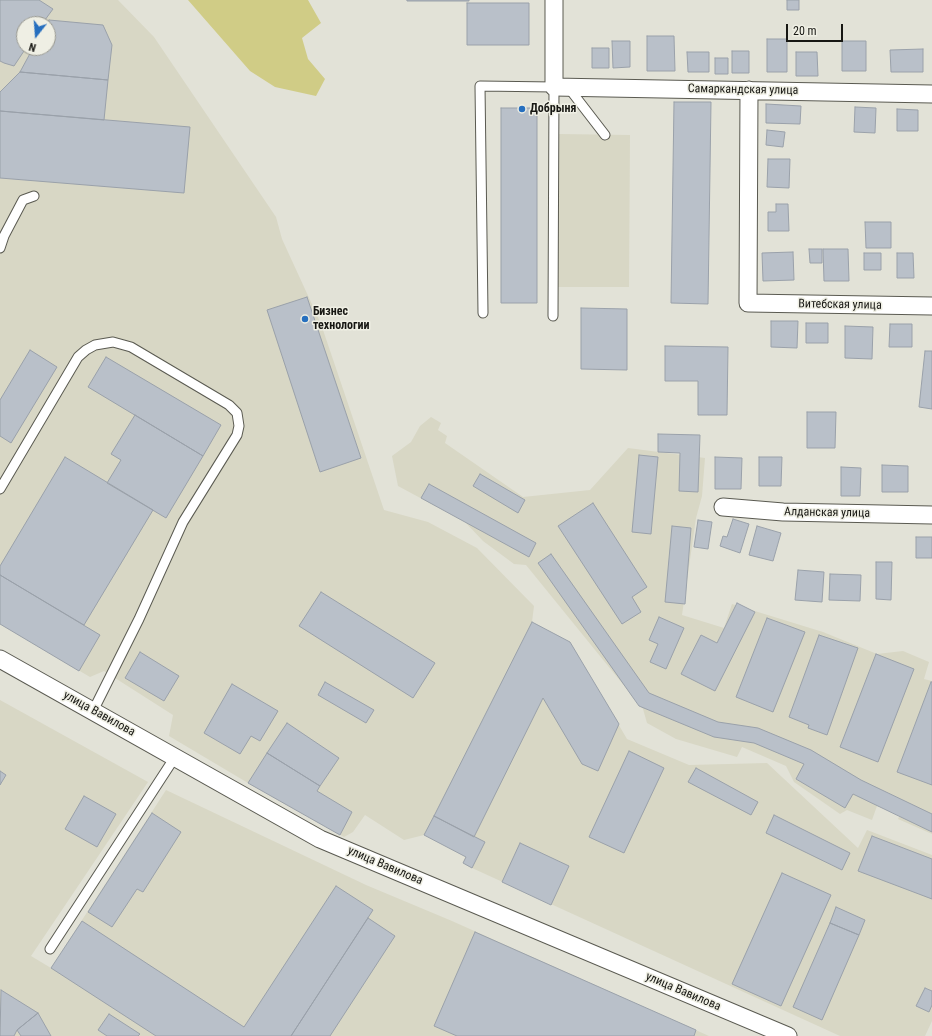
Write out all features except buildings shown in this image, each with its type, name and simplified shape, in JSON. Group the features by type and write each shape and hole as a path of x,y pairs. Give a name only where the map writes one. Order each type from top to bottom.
{"street":[{"path":"554,0 561,87"},
{"name":"Самаркандская улица","path":"561,87 932,94"},
{"name":"Витебская улица","path":"749,90 748,303 932,306"},
{"name":"Алданская улица","path":"723,507 783,512 932,515"},
{"name":"улица Вавилова","path":"0,659 320,839 788,1036"}],"lane":[{"path":"483,313 480,86 561,87 606,134"},
{"path":"553,316 561,87"},
{"path":"0,248 4,236 24,200 34,196"},
{"path":"0,489 78,357 86,350 96,345 112,342 131,347 229,405 237,413 240,426 237,435 183,522 139,619 93,711"},
{"path":"50,949 175,757"}],"shaded area":[{"path":"0,0 118,0 154,37 276,217 282,239 321,324 384,510 428,522 477,548 534,606 532,622 570,642 627,739 689,765 767,763 858,848 867,830 932,855 932,1021 925,1036 840,1036 472,868 463,863 466,856 424,835 404,840 365,815 353,832 344,837 248,783 169,736 173,715 104,671 90,677 0,624"},
{"path":"188,0 308,0 321,23 302,38 308,59 325,79 316,96 275,87 250,71"},
{"path":"559,134 630,135 629,287 558,287"},
{"path":"431,417 441,423 438,430 447,436 445,443 523,497 590,490 628,448 705,458 702,496 696,518 682,615 724,628 732,604 823,632 877,654 903,651 929,662 924,679 932,681 932,834 898,819 900,815 877,806 872,820 847,810 840,814 794,782 786,766 742,747 737,757 676,739 647,723 643,709 526,565 514,564 483,541 465,522 398,486 392,456 411,442 420,426"},
{"path":"0,700 148,782 31,956 51,968 166,790 366,885 452,921 709,1036 0,1036"}],"place":[{"name":"Добрыня","path":"522,109"},
{"name":"Бизнес технологии","path":"305,319"}]}
